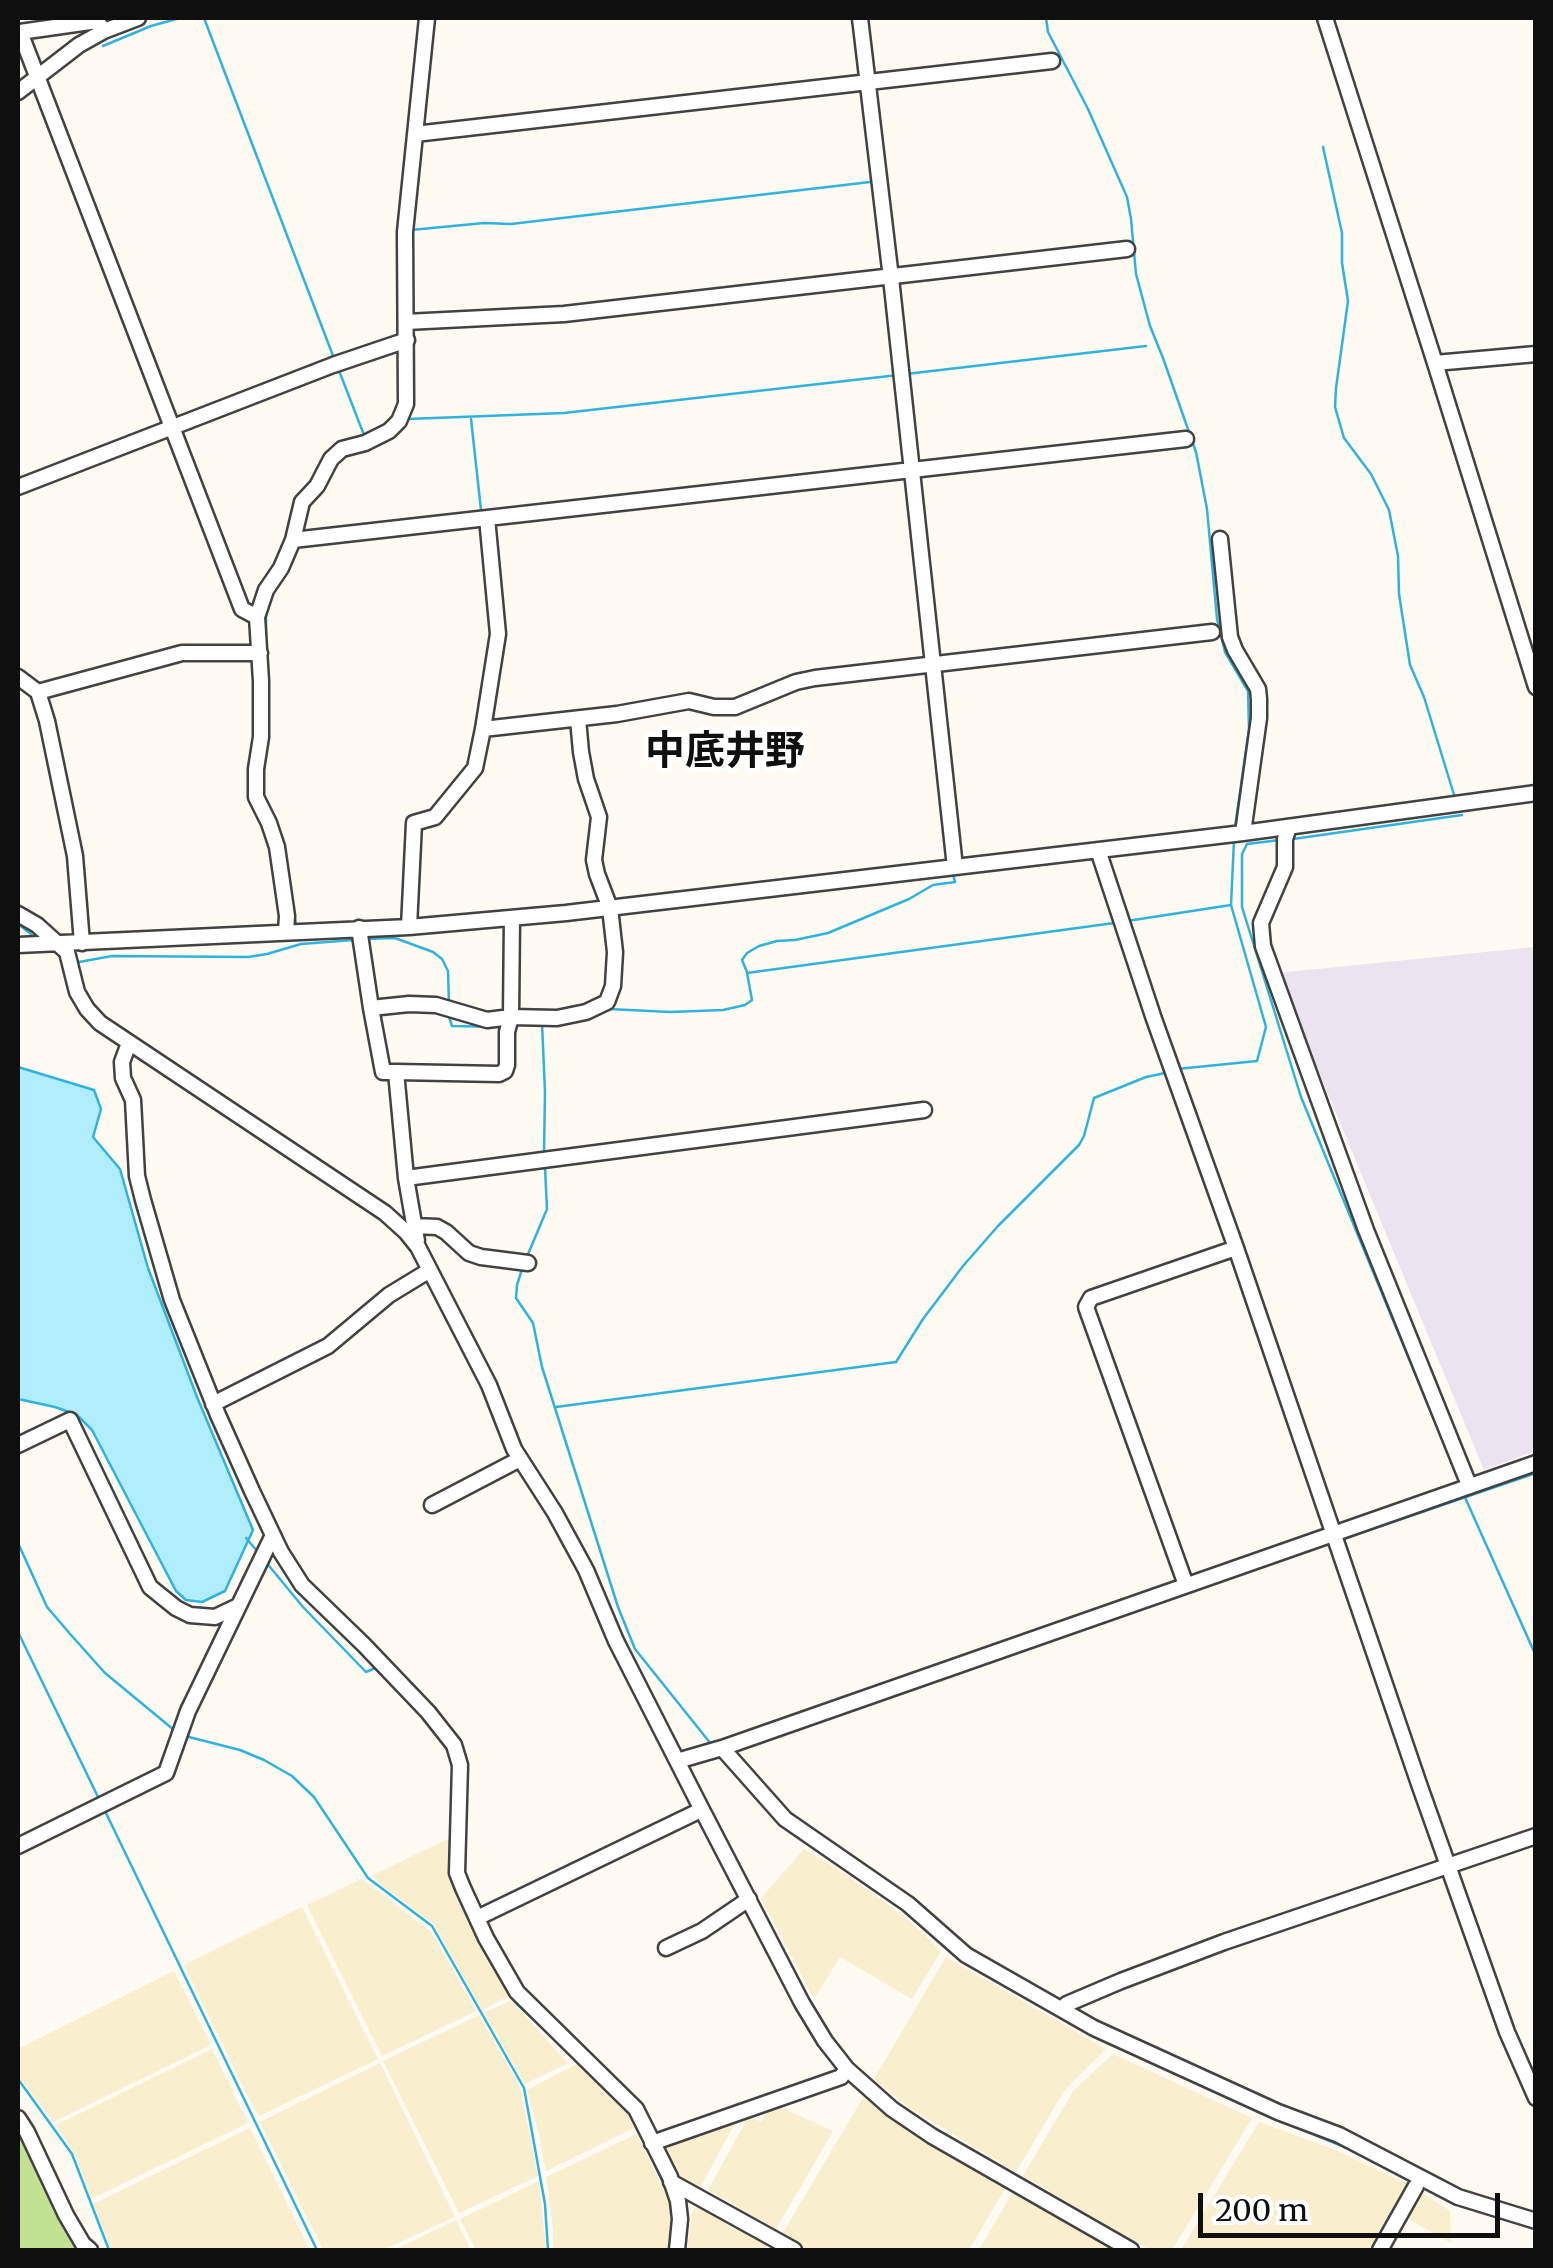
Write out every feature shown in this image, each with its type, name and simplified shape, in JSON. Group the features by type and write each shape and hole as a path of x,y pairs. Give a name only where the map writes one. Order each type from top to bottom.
{"street":[{"path":"18,92 79,45 104,30 138,18"},
{"path":"286,932 276,846 256,797 261,737 257,617 266,590 282,568 293,540 302,502 317,486 338,451 380,437 399,421 406,404 405,232 426,18"},
{"path":"860,18 955,867"},
{"path":"1324,18 1536,687"},
{"path":"104,30 97,21 20,32 242,608 257,617"},
{"path":"415,134 1052,61"},
{"path":"406,322 564,314 1127,250"},
{"path":"18,486 407,340"},
{"path":"1435,362 1536,354"},
{"path":"293,540 1186,439"},
{"path":"408,926 414,822 435,818 475,768 498,634 488,518"},
{"path":"1220,539 1230,637 1260,699 1235,834"},
{"path":"482,730 688,701 734,707 815,678 1212,632"},
{"path":"38,692 182,653 260,654"},
{"path":"18,677 38,692 46,721 75,856 82,944"},
{"path":"371,1008 436,1005 487,1020 556,1018 586,1012 607,1002 613,986 615,952 610,908 594,860 599,817 584,766 578,719"},
{"path":"18,946 512,918 1235,834 1536,794"},
{"path":"1289,827 1285,867 1260,923 1263,946 1366,1230 1468,1486"},
{"path":"1098,850 1506,2032 1536,2098"},
{"path":"18,914 67,952 77,992 100,1023 385,1212 418,1247 489,1385 514,1449 586,1570 616,1640 748,1899 802,2002 847,2069 892,2109 932,2136 1131,2250"},
{"path":"359,928 383,1072 499,1074 508,1065 512,918"},
{"path":"129,1043 122,1062 123,1078 133,1100 137,1176 172,1300 273,1535 302,1585 417,1700 454,1745 460,1765 457,1873 517,1992 636,2109 678,2201 677,2250"},
{"path":"396,1072 406,1178 418,1247"},
{"path":"406,1178 924,1110"},
{"path":"414,1226 437,1227 469,1253 480,1257 528,1263"},
{"path":"1186,1585 1086,1307 1091,1298 1236,1248"},
{"path":"214,1404 328,1346 389,1295 430,1270"},
{"path":"18,1445 70,1420 150,1588 190,1615 214,1617 238,1606"},
{"path":"432,1506 520,1459"},
{"path":"677,1761 1536,1463"},
{"path":"18,1846 166,1773 188,1712 273,1535"},
{"path":"722,1748 785,1819 908,1904 966,1955 1094,2028 1261,2105 1339,2135 1458,2197 1536,2222"},
{"path":"477,1918 702,1810"},
{"path":"1062,2009 1121,1981 1224,1942 1536,1836"},
{"path":"666,1948 702,1931 748,1899"},
{"path":"652,2143 840,2077 847,2069"},
{"path":"18,2118 66,2215 90,2250"},
{"path":"672,2182 794,2250"},
{"path":"1380,2250 1416,2186"}],"shaded area":[{"path":"1535,947 1535,1451 1484,1470 1278,973"},
{"path":"450,1838 450,1879 457,1899 509,1996 482,2010 434,1924 373,1875"},
{"path":"804,1849 904,1916 941,1951 912,1999 840,1957 814,1999 761,1898"},
{"path":"362,1879 431,1932 476,2011 382,2056 307,1905"},
{"path":"302,1907 378,2059 259,2116 184,1965"},
{"path":"946,1957 1106,2049 1064,2091 1016,2172 908,2107 874,2079"},
{"path":"174,1971 211,2045 53,2122 18,2075 18,2049"},
{"path":"512,2000 568,2063 525,2084 484,2013"},
{"path":"479,2015 520,2087 538,2176 459,2213 383,2061"},
{"path":"212,2049 248,2123 91,2199 76,2156 56,2125"},
{"path":"1113,2054 1252,2118 1172,2250 1150,2250 1023,2176 1074,2090"},
{"path":"380,2063 455,2217 383,2250 323,2250 260,2122"},
{"path":"577,2064 618,2102 634,2128 546,2171 527,2090"},
{"path":"864,2096 1007,2185 969,2250 801,2250 780,2238"},
{"path":"773,2104 833,2131 776,2229 708,2190 749,2116 761,2122"},
{"path":"737,2119 700,2188 683,2180 664,2146"},
{"path":"1259,2122 1340,2152 1412,2186 1375,2250 1181,2250"},
{"path":"250,2128 310,2250 112,2250 93,2204"},
{"path":"637,2134 671,2202 668,2250 553,2250 546,2177"},
{"path":"539,2181 546,2250 476,2250 460,2219"},
{"path":"1014,2190 1117,2250 979,2250"},
{"path":"1419,2191 1450,2211 1451,2243 1405,2217"},
{"path":"700,2201 771,2241 765,2250 687,2250 692,2213"},
{"path":"456,2220 471,2250 394,2250"}],"green space":[{"path":"19,2128 83,2250 18,2250"}],"water":[{"path":"18,1067 94,1090 101,1109 93,1137 120,1169 148,1268 253,1530 225,1591 202,1602 186,1600 176,1591 92,1430 77,1415 18,1399"}],"waterway":[{"path":"103,46 180,18"},
{"path":"204,18 335,361"},
{"path":"1046,18 1048,32 1127,197 1136,274 1150,326 1196,452 1207,509 1217,619 1225,652 1248,691 1249,729 1235,827"},
{"path":"1323,147 1342,233 1348,301 1335,407 1344,438 1371,474 1389,510 1410,665 1424,697 1455,798"},
{"path":"872,174 883,270"},
{"path":"411,230 511,224 870,182"},
{"path":"884,283 893,360"},
{"path":"906,374 1146,346"},
{"path":"338,368 364,435"},
{"path":"408,419 564,413 898,375"},
{"path":"471,419 481,510"},
{"path":"305,517 312,501"},
{"path":"270,599 278,584"},
{"path":"266,611 266,648"},
{"path":"263,778 267,741"},
{"path":"1293,839 1462,815"},
{"path":"279,832 291,898"},
{"path":"1177,1069 1257,1061 1266,1027 1231,905 1234,840"},
{"path":"1280,840 1247,844 1242,854 1242,907 1301,1097 1461,1485"},
{"path":"747,972 742,960 759,946 828,933 933,885 955,882 953,874"},
{"path":"1127,921 1231,905"},
{"path":"292,906 297,928"},
{"path":"609,1009 723,1010 752,1000 747,973 1114,923"},
{"path":"18,924 36,938"},
{"path":"366,939 395,938 442,959 448,971 449,1004"},
{"path":"74,959 79,962 112,956 248,957 301,944 353,940"},
{"path":"449,1017 452,1026 504,1027"},
{"path":"542,1023 544,1154"},
{"path":"556,1407 896,1362 963,1266 1079,1145 1094,1098 1165,1073"},
{"path":"526,1259 547,1209 545,1167"},
{"path":"523,1266 516,1298 533,1323 542,1367 618,1607 635,1649 711,1744"},
{"path":"1343,1539 1536,1473"},
{"path":"1463,1493 1536,1656"},
{"path":"246,1538 257,1551"},
{"path":"18,1543 47,1607 105,1673 174,1730"},
{"path":"265,1561 366,1672 375,1668 387,1679"},
{"path":"18,1632 99,1799"},
{"path":"185,1736 240,1750 292,1776 314,1797 368,1878 432,1926 524,2088 545,2204 548,2250"},
{"path":"719,1755 770,1812"},
{"path":"105,1811 317,2250"},
{"path":"453,1881 462,1901"},
{"path":"495,1967 516,2003 585,2068"},
{"path":"1097,2036 1112,2044"},
{"path":"18,2079 72,2154 109,2250"},
{"path":"623,2105 632,2116 667,2191"},
{"path":"1274,2118 1359,2153"}],"district":[{"name":"中底井野","path":"725,753"}]}
